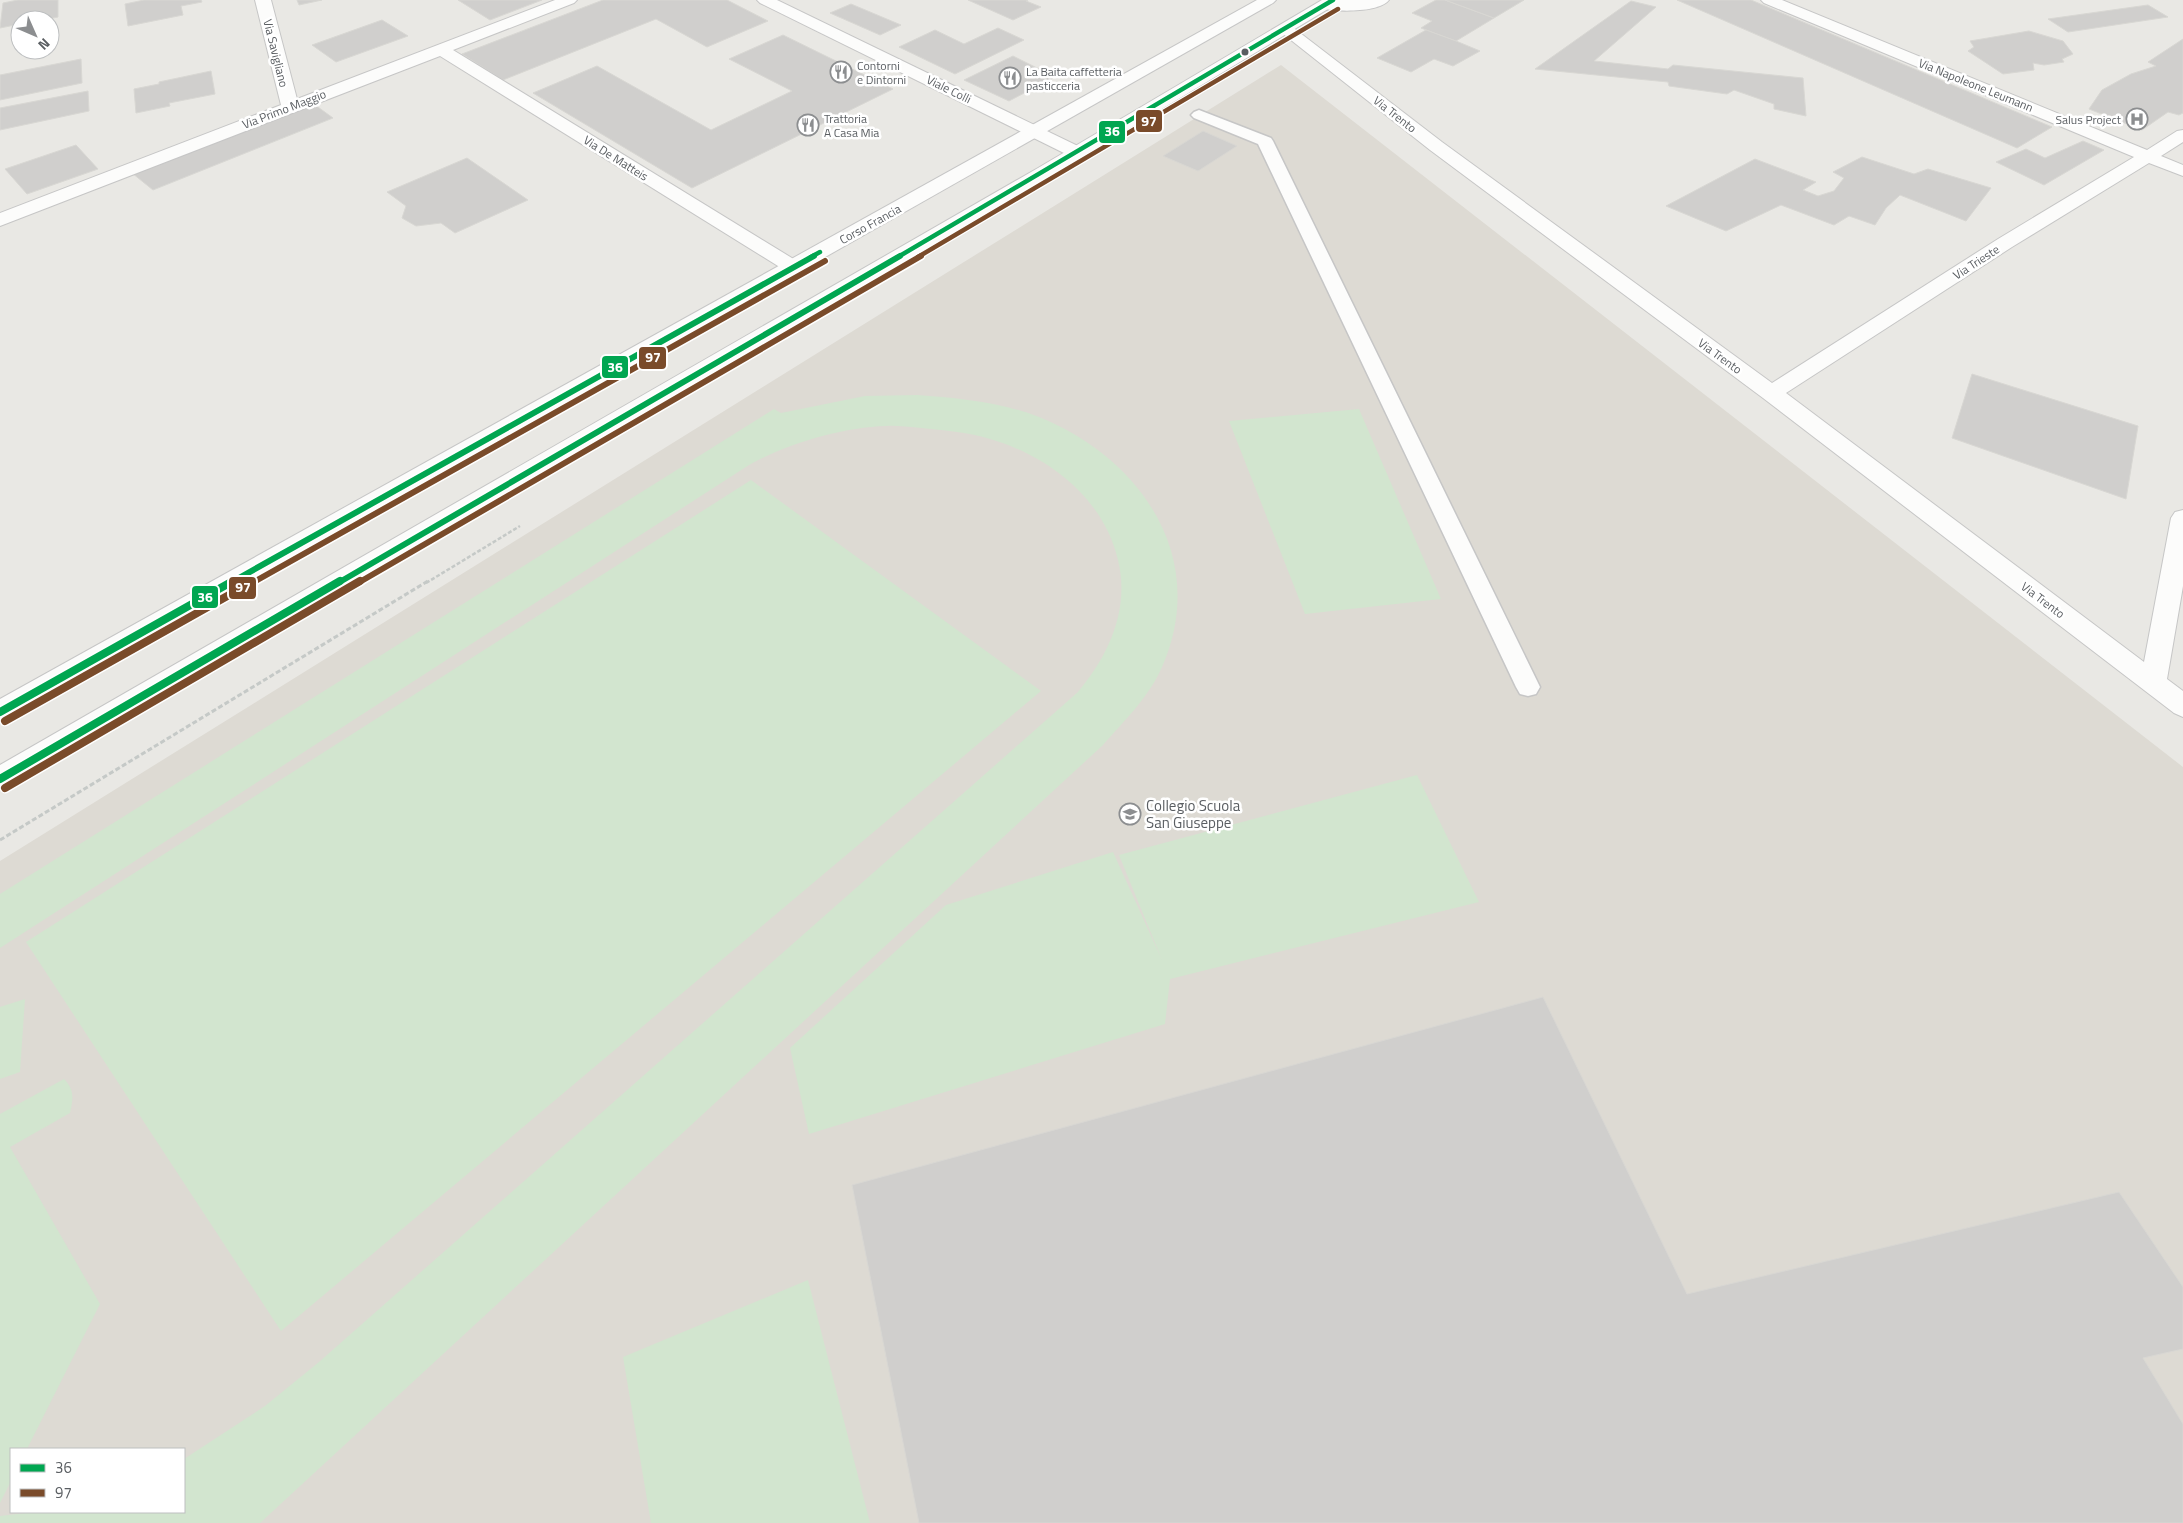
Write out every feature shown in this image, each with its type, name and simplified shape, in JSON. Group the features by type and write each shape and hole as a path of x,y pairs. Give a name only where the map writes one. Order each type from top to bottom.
{"street":[{"name":"Via Savigliano","path":"263,0 290,106"},
{"name":"Via Primo Maggio","path":"0,220 290,106 569,0"},
{"name":"Viale Colli","path":"765,0 1078,153"},
{"name":"Corso Francia","path":"0,712 1268,0"},
{"path":"0,779 1078,153 1329,3 1372,5 1381,0"},
{"name":"Via Napoleone Leumann","path":"1769,0 2183,171"},
{"name":"Via Trento","path":"1285,29 1436,146 1771,393 2183,706"},
{"name":"Via De Matteis","path":"440,49 793,267"},
{"name":"Via Trieste","path":"1771,393 2005,243 2183,135"},
{"path":"2153,684 2183,518"}],"lane":[{"path":"1199,115 1265,141 1528,687"}],"shaded area":[{"name":"Collegio Scuola San Giuseppe","path":"1281,65 2183,767 2183,1523 0,1523 0,861"}],"green space":[{"path":"917,395 964,399 995,404 1025,412 1076,435 1108,458 1135,485 1157,516 1171,551 1177,588 1175,627 1162,667 1157,678 1136,708 1103,745 260,1523 0,1523 0,1516 26,1513 185,1513 185,1458 265,1406 319,1362 1078,692 1099,663 1119,614 1121,578 1118,560 1111,538 1087,499 1053,469 1033,456 1012,447 968,434 897,426 869,427 815,438 780,450 749,465 0,948 0,894 774,409 781,413 865,396"},
{"path":"1359,409 1441,599 1305,614 1229,421"},
{"path":"751,480 1041,691 281,1331 26,942"},
{"path":"1417,775 1479,902 1170,979 1165,1024 809,1134 790,1048 946,905 1113,852 1162,960 1119,855"},
{"path":"25,999 20,1072 0,1079 0,1007"},
{"path":"64,1079 68,1083 72,1091 70,1113 10,1147 100,1304 28,1448 10,1448 10,1483 0,1503 0,1114"},
{"path":"808,1280 870,1523 651,1523 623,1357"}],"building":[{"path":"18,0 58,0 58,10 10,10 10,26 0,28 3,3"},
{"path":"144,0 201,0 202,2 181,6 183,15 128,26 125,4"},
{"path":"297,0 322,0 299,5"},
{"path":"458,0 542,0 490,20"},
{"path":"603,0 727,0 768,21 707,47 656,19 503,80 462,54"},
{"path":"968,0 1028,0 1026,1 1041,7 1013,20"},
{"path":"1436,0 1445,0 1494,18 1456,41 1421,28 1432,21 1412,13"},
{"path":"1445,0 1524,0 1494,18"},
{"path":"1677,0 1751,0 2052,127 2017,148"},
{"path":"1631,1 1656,7 1594,61 1668,69 1673,65 1803,78 1806,116 1774,109 1774,104 1734,90 1727,94 1669,86 1668,82 1535,69"},
{"path":"851,4 901,25 880,35 830,13"},
{"path":"2148,5 2168,17 2068,32 2048,19"},
{"path":"382,20 408,36 336,62 312,45"},
{"path":"998,28 1024,40 955,74 899,47 935,30 964,44"},
{"path":"1426,30 1480,51 1453,66 1434,59 1411,72 1377,58"},
{"path":"2029,31 2063,41 2073,54 2062,59 2064,62 2044,65 2033,63 2034,70 2003,74 1968,51 1974,47 1970,41"},
{"path":"783,35 893,89 692,188 533,93 597,66 711,130 792,91 729,59"},
{"path":"2183,39 2183,113 2179,115 2168,112 2142,130 2089,109 2102,90 2131,74 2156,66 2148,62"},
{"name":"La Baita caffetteria pasticceria","path":"1013,56 1055,77 1009,101 964,80"},
{"path":"81,59 82,83 0,100 0,75"},
{"path":"211,71 215,94 169,103 170,106 136,113 134,89"},
{"path":"88,91 89,111 0,130 0,108"},
{"path":"311,102 333,118 153,190 132,173"},
{"path":"1203,131 1237,146 1198,171 1163,156"},
{"path":"2083,141 2104,150 2044,185 1996,162 2026,149 2045,158"},
{"path":"76,145 98,169 27,194 5,169"},
{"path":"1862,157 1914,174 1928,169 1991,188 1966,221 1900,195 1886,208 1875,225 1849,216 1834,225 1781,205 1726,231 1666,206 1755,159 1816,182 1803,190 1818,196 1834,191 1844,178 1833,172"},
{"path":"467,158 528,200 455,233 441,223 416,226 402,218 406,206 387,192"},
{"path":"1972,374 2138,426 2126,499 1952,438"},
{"path":"1543,997 1687,1294 2119,1192 2183,1287 2183,1349 2143,1358 2183,1424 2183,1523 919,1523 852,1185"}],"transit line":[{"name":"36","path":"0,779 1044,172 1333,0"},
{"name":"97","path":"5,788 1049,181 1338,9"},
{"name":"36","path":"0,712 820,252"},
{"name":"97","path":"5,721 825,261"}],"place":[{"name":"Contorni e Dintorni","path":"841,72"},
{"name":"La Baita caffetteria pasticceria","path":"1010,78"},
{"name":"Salus Project","path":"2137,119"},
{"name":"Trattoria A Casa Mia","path":"808,125"},
{"name":"Collegio Scuola San Giuseppe","path":"1130,814"}]}
